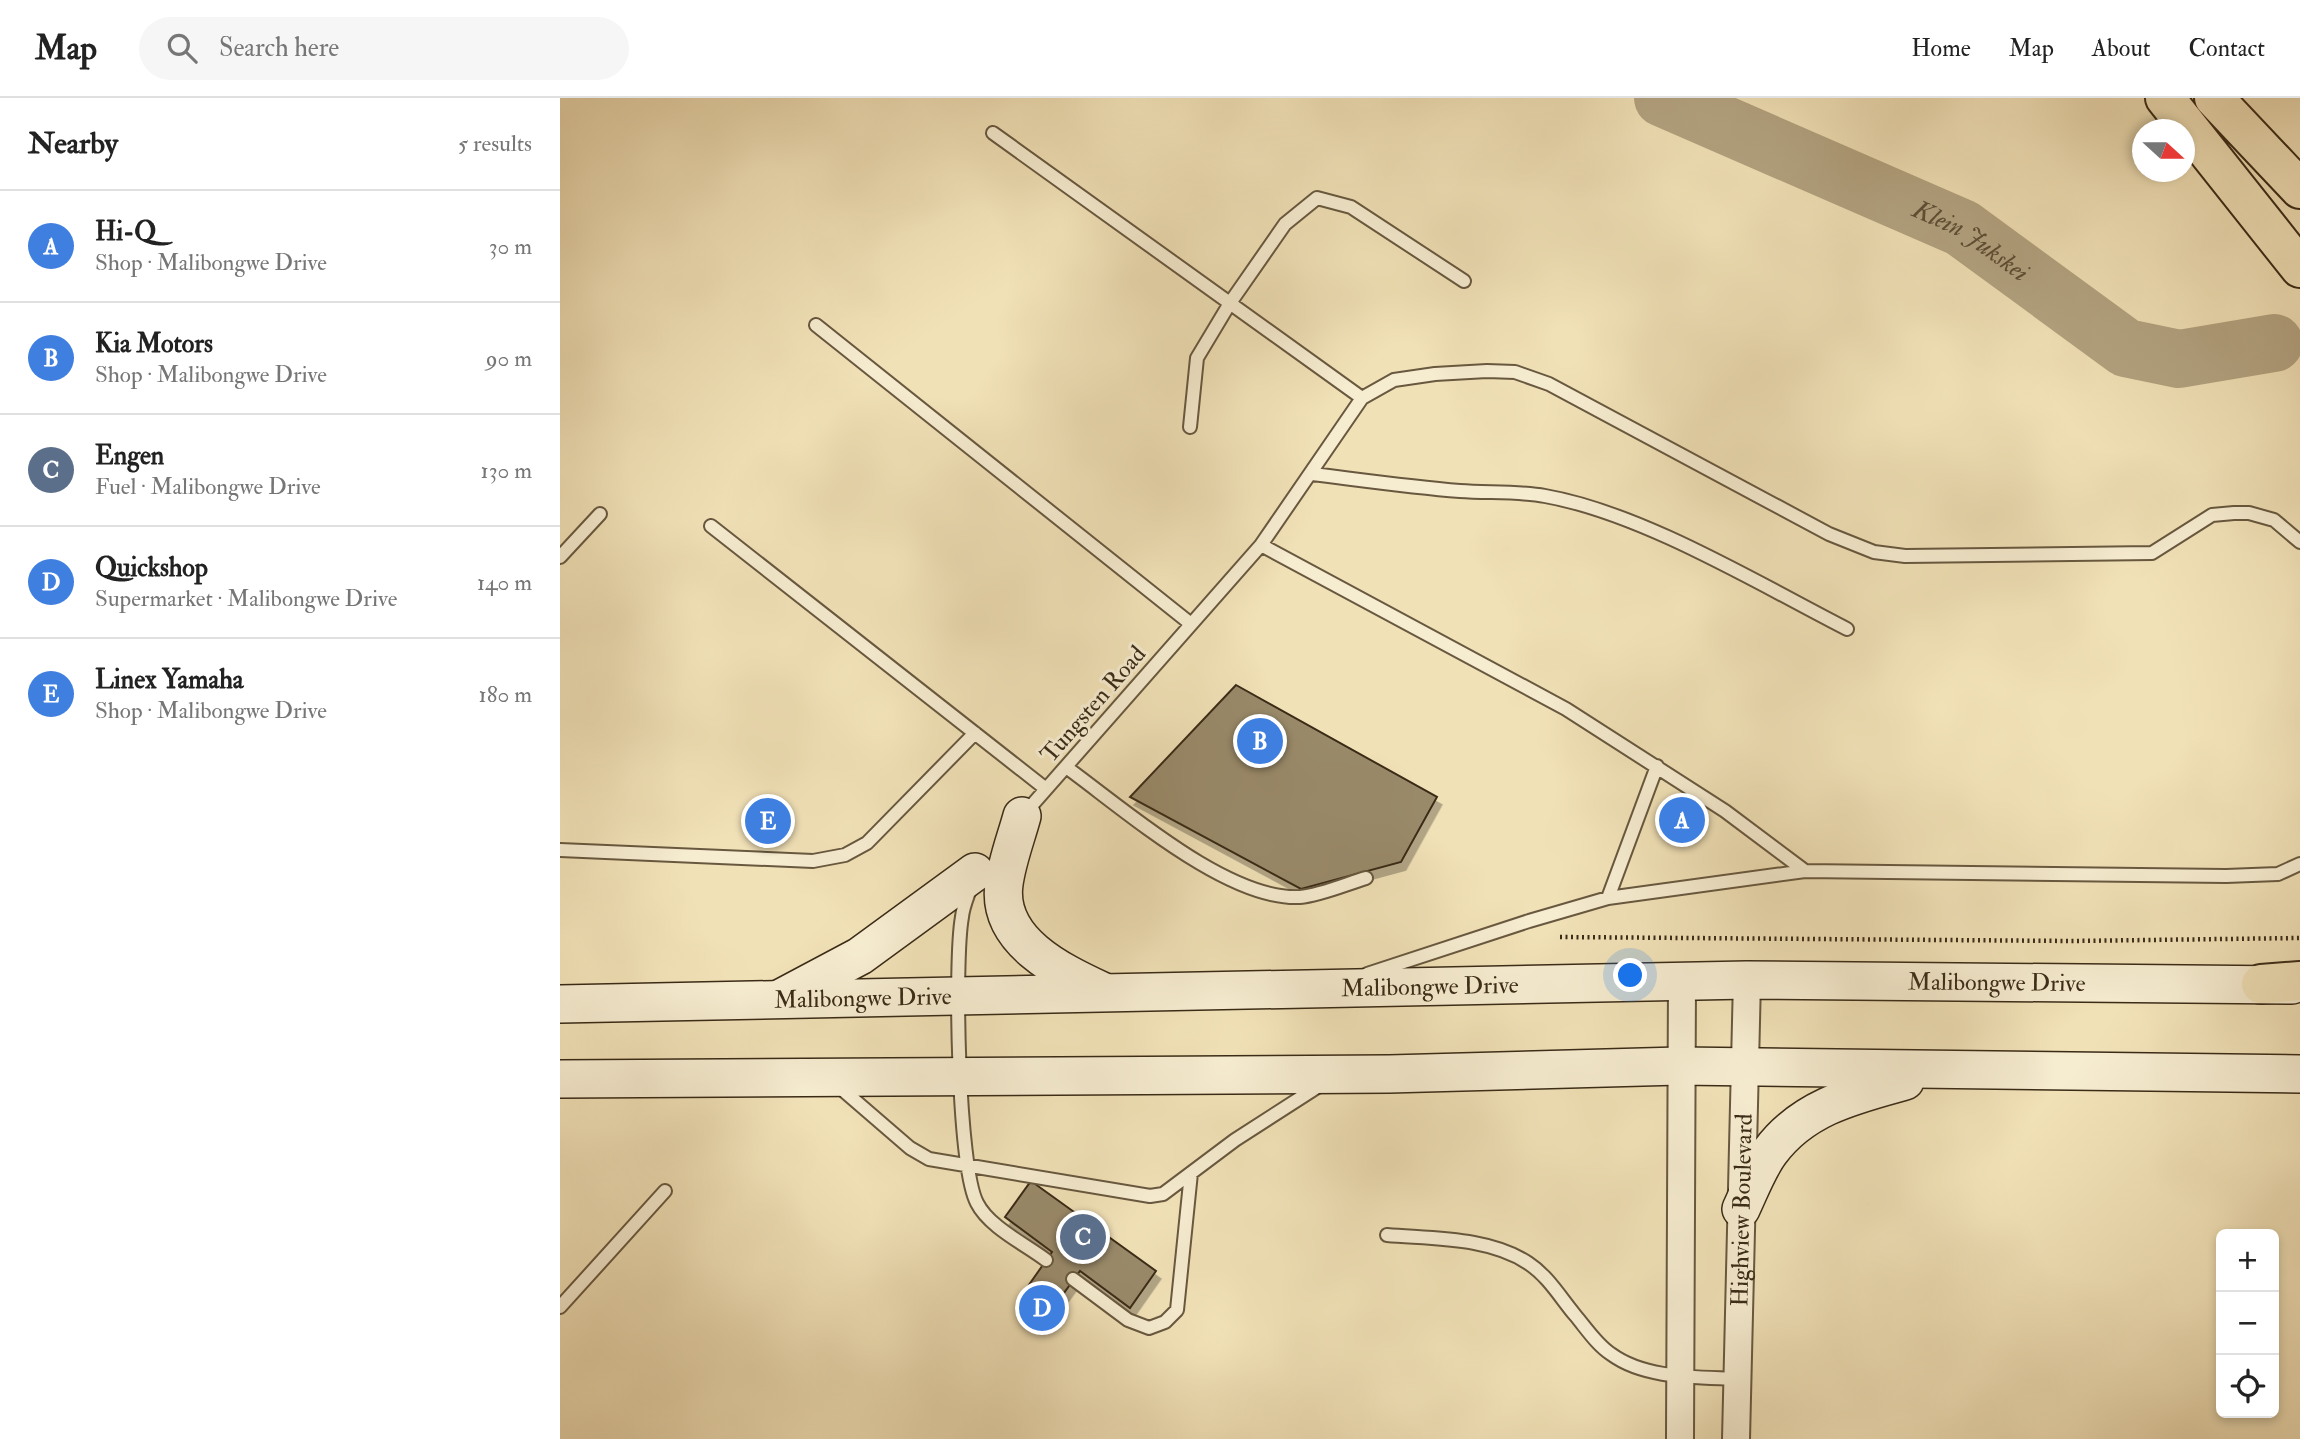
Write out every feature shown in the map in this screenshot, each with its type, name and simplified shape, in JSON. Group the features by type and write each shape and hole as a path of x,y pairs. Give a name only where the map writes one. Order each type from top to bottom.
{"highway":[{"path":"2165,98 2300,268"},
{"path":"2214,98 2300,189"},
{"path":"2261,984 2300,983"}],"main road":[{"path":"1022,816 1004,886 1009,915 1025,945 1056,970 1111,995"},
{"path":"774,1002 860,956 979,867"},
{"name":"Malibongwe Drive","path":"560,1004 774,1002 1747,980 2261,984"},
{"path":"560,1079 1336,1074 1679,1066 2300,1074"},
{"path":"1741,1209 1770,1152 1801,1118 1849,1096 1943,1070"}],"street":[{"name":"Highview Boulevard","path":"1736,1439 1747,980"},
{"path":"1680,1439 1679,1066 1682,982"}],"lane":[{"path":"993,133 1362,398 1394,380 1487,370 1515,372 1549,384 1829,534 1874,552 1905,556 2152,553 2211,515 2234,513 2249,513 2274,520 2300,542"},
{"path":"1189,427 1197,358 1230,303 1285,224 1317,198 1351,207 1464,281"},
{"path":"816,324 1191,625"},
{"name":"Tungsten Road","path":"999,844 1261,545 1362,398"},
{"path":"1311,474 1461,491 1545,496 1581,506 1636,525 1704,556 1847,629"},
{"path":"560,557 600,514"},
{"path":"711,526 1046,789"},
{"path":"1261,545 1566,709 1657,766 1805,871"},
{"path":"560,850 813,861 845,855 867,843 975,733"},
{"path":"1608,898 1657,766"},
{"path":"1066,767 1202,865 1251,891 1300,897 1366,878"},
{"path":"1318,990 1529,920 1608,898 1805,871 2226,876 2278,874 2300,864"},
{"path":"979,867 962,916 957,965 967,1166 976,1202 989,1219 1046,1260"},
{"path":"826,1076 910,1148 929,1159 1137,1196 1163,1194 1235,1140 1336,1074"},
{"path":"1073,1279 1128,1320 1149,1328 1165,1322 1177,1310 1191,1173"},
{"path":"560,1307 665,1191"},
{"path":"1387,1235 1457,1241 1506,1251 1530,1264 1551,1284 1610,1354 1633,1366 1680,1376 1737,1379"}],"path":[{"path":"1558,936 2071,941 2300,938"}],"building":[{"path":"1236,685 1437,797 1401,862 1301,889 1130,797"},
{"path":"1031,1181 1156,1271 1130,1308 1080,1271 1053,1308 1026,1289 1052,1252 1005,1217"}],"waterway":[{"name":"Klein Jukskei","path":"1663,98 1962,228 2126,348 2179,359 2274,343"}],"place":[{"name":"Kia Motors","path":"1260,741"},
{"name":"Hi-Q","path":"1682,820"},
{"name":"Linex Yamaha","path":"768,821"},
{"name":"Engen","path":"1083,1237"},
{"name":"Quickshop","path":"1042,1308"}]}
